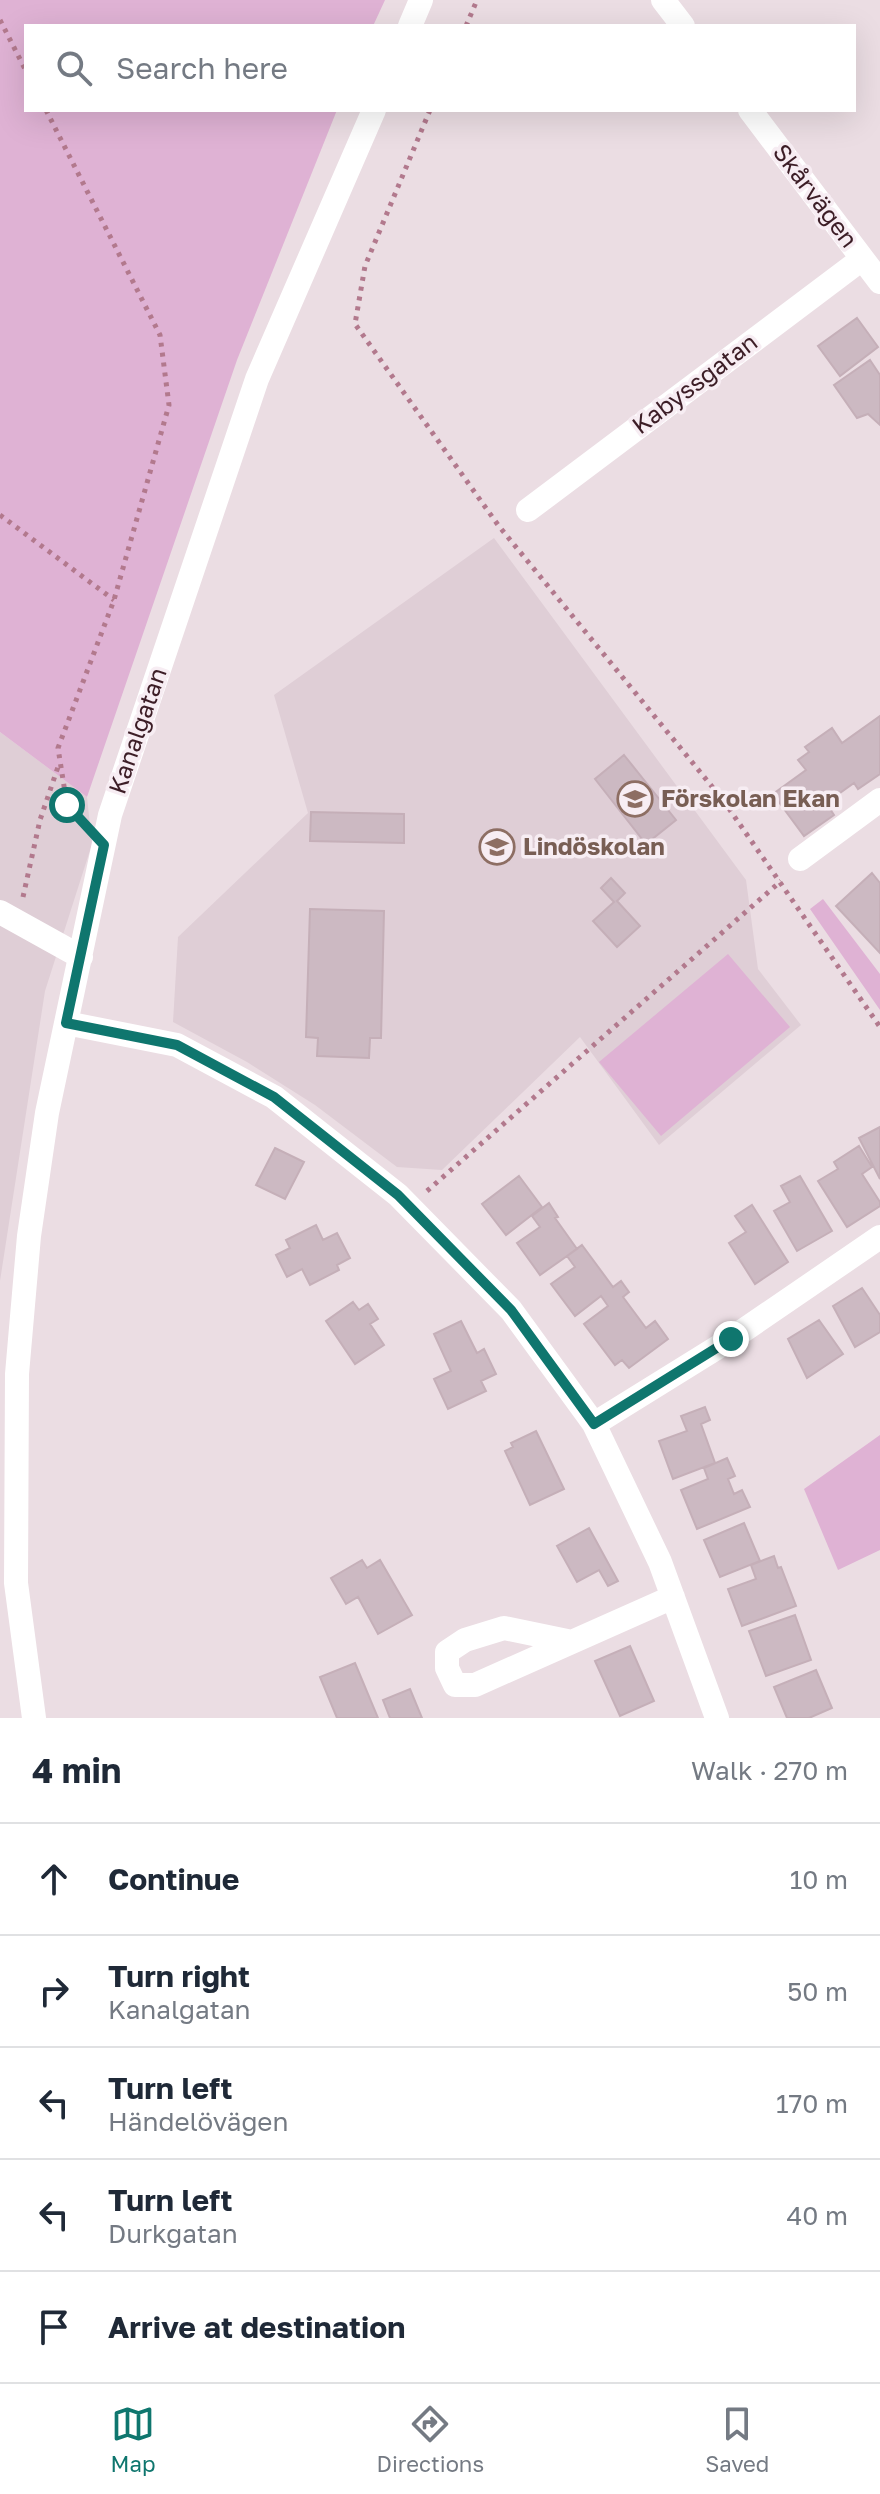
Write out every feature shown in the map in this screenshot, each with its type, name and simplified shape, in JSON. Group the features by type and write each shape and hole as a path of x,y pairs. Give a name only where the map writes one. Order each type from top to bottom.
{"street":[{"path":"411,24 421,0"},
{"path":"663,0 681,24"},
{"name":"Kanalgatan","path":"34,1718 8,1582 17,1374 28,1251 47,1113 66,1023 110,815 257,379 373,112"},
{"name":"Skårvägen","path":"752,112 880,282"},
{"name":"Kabyssgatan","path":"528,510 862,259"},
{"path":"800,859 880,800"},
{"path":"9,917 81,957"},
{"path":"66,1023 177,1045 274,1097 409,1206 511,1310 594,1424 660,1562 717,1718"},
{"path":"594,1424 731,1339 880,1237"},
{"path":"572,1642 673,1597"}],"path":[{"path":"467,24 477,0"},
{"path":"0,20 24,67"},
{"path":"47,112 160,335 169,405 114,600 58,748 67,805 104,845"},
{"path":"429,112 365,266 355,324 498,525 723,800 880,1027"},
{"path":"0,515 114,600"},
{"path":"9,917 60,762"},
{"path":"409,1206 781,882"}],"shaded area":[{"path":"0,0 385,0 374,24 24,24 24,112 336,112 237,360 87,797 0,732"},
{"name":"Lindöskolan","path":"494,538 746,880 758,969 801,1025 659,1145 580,1037 442,1170 397,1167 315,1105 247,1062 173,1022 178,937 308,813 274,695"},
{"path":"0,732 87,797 92,844 45,991 0,1281"},
{"path":"823,899 880,974 880,1010 810,909"},
{"path":"728,954 790,1027 661,1136 599,1062"},
{"path":"880,1435 880,1550 838,1570 804,1489"}],"building":[{"path":"857,318 878,347 840,376 818,346"},
{"path":"870,360 880,375 880,425 868,414 857,418 834,385"},
{"path":"880,716 880,774 858,789 854,783 826,803 834,815 804,836 773,794 806,770 798,760 809,752 805,747 832,728 842,743"},
{"name":"Förskolan Ekan","path":"624,755 676,820 646,844 595,779"},
{"path":"311,812 404,814 404,843 310,841"},
{"path":"872,873 880,883 880,953 836,906"},
{"path":"611,878 625,893 617,901 640,926 617,947 593,921 614,902 601,888"},
{"path":"310,909 384,911 381,1038 370,1038 369,1058 317,1056 318,1038 306,1037"},
{"path":"880,1127 880,1179 859,1138"},
{"path":"859,1146 872,1167 862,1174 880,1206 847,1227 818,1181 838,1169 834,1162"},
{"path":"275,1148 304,1162 285,1199 256,1185"},
{"path":"519,1176 542,1207 506,1235 482,1204"},
{"path":"800,1176 832,1231 797,1251 774,1211 790,1202 781,1186"},
{"path":"549,1203 558,1217 555,1218 577,1249 540,1275 517,1243 540,1227 532,1216"},
{"path":"752,1205 788,1262 755,1284 729,1243 746,1232 735,1216"},
{"path":"316,1225 323,1240 337,1233 350,1258 337,1265 339,1270 310,1285 302,1269 287,1277 276,1255 290,1248 286,1240"},
{"path":"582,1245 613,1287 621,1281 629,1292 623,1297 646,1328 655,1321 668,1339 629,1368 622,1360 615,1365 584,1324 608,1306 601,1296 575,1316 551,1284 575,1267 567,1256"},
{"path":"862,1288 880,1315 880,1332 855,1347 833,1306"},
{"path":"353,1302 359,1310 368,1304 378,1319 370,1324 384,1345 355,1364 326,1321"},
{"path":"819,1320 843,1354 807,1378 788,1339"},
{"path":"461,1321 477,1353 484,1349 496,1374 481,1381 486,1391 448,1409 434,1379 451,1371 434,1334"},
{"path":"705,1407 710,1420 701,1424 715,1463 673,1479 659,1441 687,1431 681,1416"},
{"path":"536,1431 564,1489 530,1505 505,1451 513,1447 511,1443"},
{"path":"727,1458 735,1476 728,1479 734,1494 742,1490 750,1507 697,1529 681,1490 708,1479 704,1468"},
{"path":"744,1523 760,1561 720,1577 704,1540"},
{"path":"589,1528 618,1581 608,1586 599,1570 577,1582 557,1546"},
{"path":"774,1556 796,1606 742,1626 728,1589 756,1579 751,1565"},
{"path":"362,1560 367,1568 380,1560 412,1615 378,1634 358,1597 346,1604 331,1578"},
{"path":"795,1615 811,1660 766,1676 749,1631"},
{"path":"630,1646 654,1701 620,1716 595,1661"},
{"path":"355,1663 378,1718 337,1718 320,1677"},
{"path":"816,1670 832,1708 809,1718 787,1718 774,1687"},
{"path":"410,1689 422,1718 390,1718 383,1700"}],"place":[{"name":"Förskolan Ekan","path":"635,799"},
{"name":"Lindöskolan","path":"497,847"}],"route":[{"path":"67,805 104,845 66,1023 177,1045 274,1097 398,1195 511,1310 594,1424 731,1339"}]}
